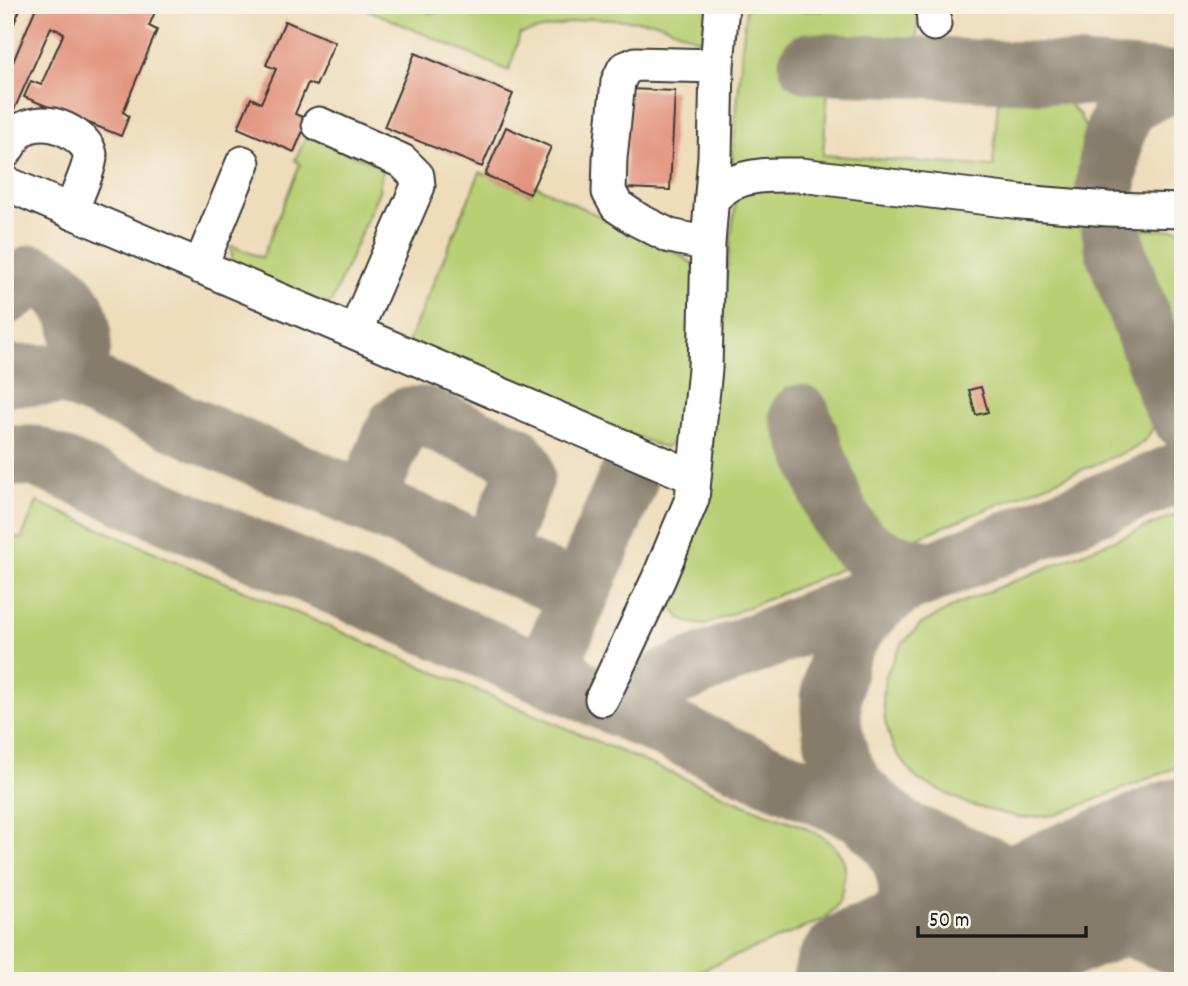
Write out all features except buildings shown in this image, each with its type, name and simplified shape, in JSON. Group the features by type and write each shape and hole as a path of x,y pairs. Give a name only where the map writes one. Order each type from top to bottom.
{"lane":[{"path":"602,699 659,579 692,499 705,369 708,244 722,5"},
{"path":"708,244 670,236 617,206 609,192 610,158 618,82 624,69 636,64 717,66"},
{"path":"5,152 22,130 36,124 54,125 73,134 85,144 90,153 90,163 71,212"},
{"path":"319,124 402,161 418,176 418,186 355,332"},
{"path":"200,267 243,163"},
{"path":"712,198 731,184 747,179 801,175 1021,202 1108,209 1183,211"},
{"path":"5,183 694,477"}],"green space":[{"path":"357,5 412,5 432,14 456,8 486,10 524,5 709,5 703,41 656,22 591,18 520,34 509,71"},
{"path":"822,5 918,5 917,40 807,38 807,86 828,89 823,155 993,167 998,101 1051,98 1067,102 1080,115 1090,139 1092,181 1089,217 1097,255 1135,351 1156,393 1153,428 1147,438 1135,448 705,625 690,623 676,614 665,596 713,377 735,207 732,160 746,8 822,11"},
{"path":"307,135 380,166 382,171 379,191 331,303 326,304 233,266 233,246 262,258 300,164 295,160"},
{"path":"480,172 530,194 534,185 653,240 695,265 697,291 683,437 664,448 407,345"},
{"path":"1183,229 1183,352 1163,310 1137,230"},
{"path":"37,502 810,830 833,845 841,855 845,869 839,901 828,915 818,922 675,981 5,981 5,533 21,539"},
{"path":"1183,512 1183,765 1056,815 1021,818 970,805 917,779 894,750 885,721 883,699 885,676 901,645 921,624 958,604"}],"taxiway":[{"path":"809,63 1053,73 1181,82"},
{"path":"1180,82 1158,88 1132,101 1121,116 1112,141 1106,185 1116,252 1171,400 1183,419"},
{"path":"5,295 34,275 49,282 71,303 81,331 78,362 71,377"},
{"path":"5,375 67,375 579,593"},
{"path":"800,415 837,512 855,539 875,555 888,561 932,571"},
{"path":"365,502 398,425 408,417 426,417 514,454 522,464 524,477 492,556"},
{"path":"5,456 34,456 577,688 743,763 1025,882 1073,897 1104,916 1183,948"},
{"path":"602,699 632,693 1183,471"},
{"path":"577,688 561,671 556,649 627,482"},
{"path":"892,821 856,789 848,776 836,748 831,702 838,658 846,642 870,610 893,591"},
{"path":"861,813 895,848 907,877 909,894 905,927 899,942 881,969 863,981"},
{"path":"1042,885 1097,886 1135,872"}],"runway":[{"path":"868,981 1183,853"}]}
